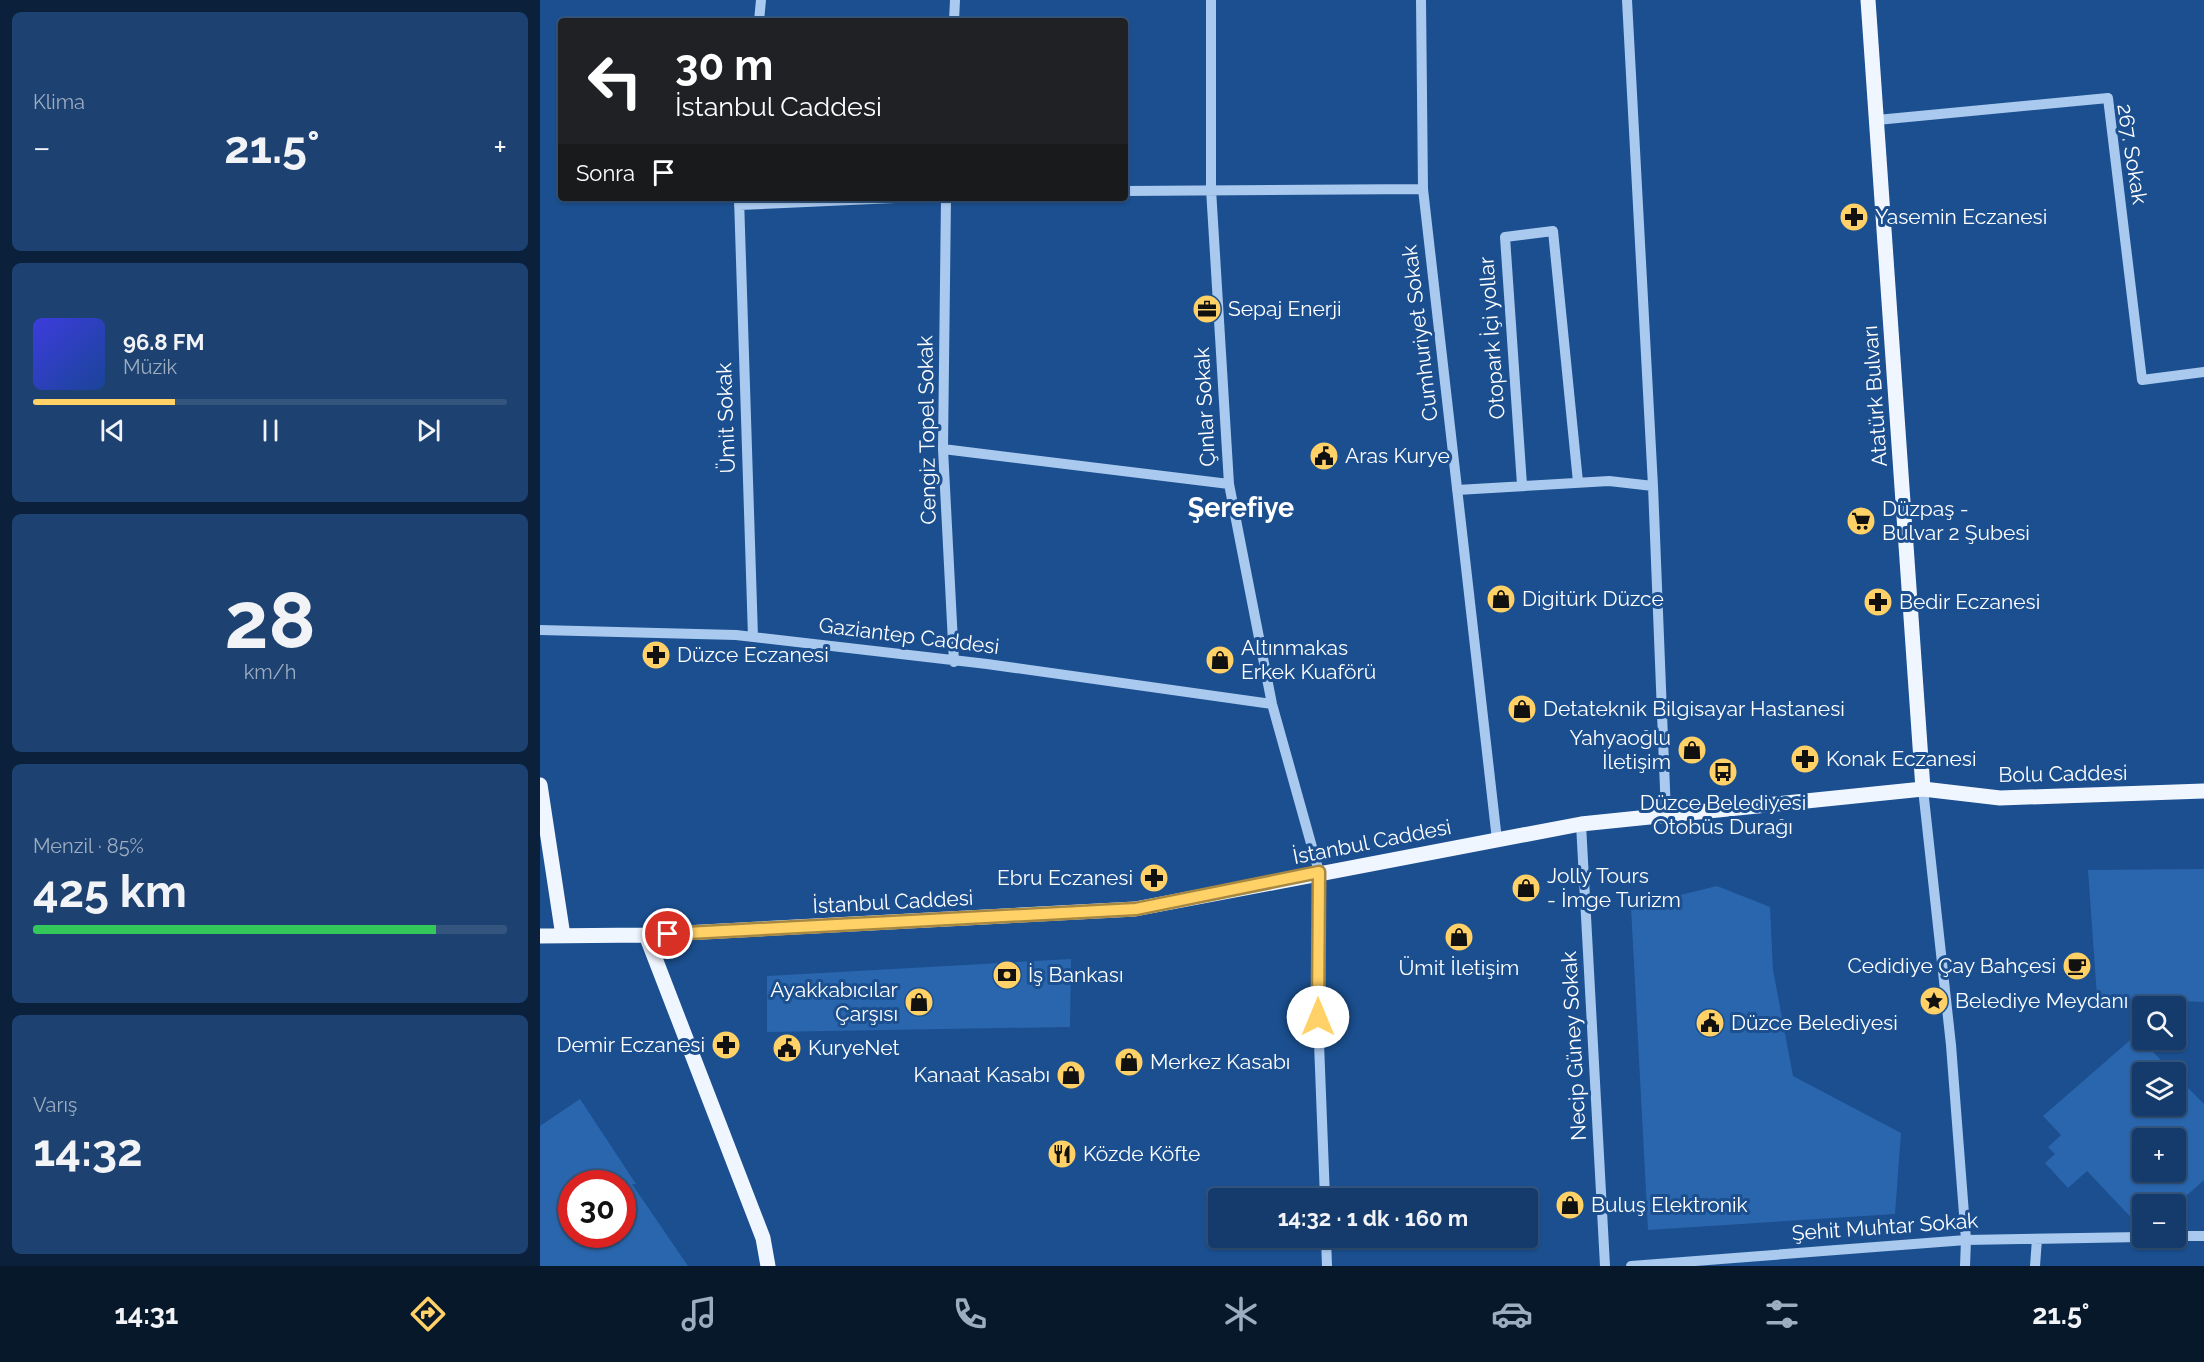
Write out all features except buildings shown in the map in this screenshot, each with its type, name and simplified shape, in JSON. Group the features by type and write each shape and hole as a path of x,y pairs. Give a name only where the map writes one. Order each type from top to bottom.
{"main road":[{"name":"Atatürk Bulvarı","path":"1868,0 1923,789"},
{"path":"540,785 563,936"},
{"name":"Bolu Caddesi","path":"1923,789 2000,798 2204,791"},
{"name":"İstanbul Caddesi","path":"540,936 646,935 1136,909 1319,872 1581,824 1923,789"},
{"path":"646,935 763,1238 768,1266"}],"street":[{"path":"759,18 761,0"},
{"path":"954,18 955,0"},
{"name":"Çınlar Sokak","path":"1211,0 1211,189 1229,484 1272,704 1319,872 1318,1017 1325,1188"},
{"name":"Cumhuriyet Sokak","path":"1421,0 1423,189 1497,840"},
{"path":"1627,0 1653,486 1666,814"},
{"name":"267. Sokak","path":"1877,120 2108,98 2142,380 2204,372"},
{"path":"1128,191 1423,189"},
{"name":"Ümit Sokak","path":"739,201 753,637"},
{"name":"Cengiz Topel Sokak","path":"946,201 943,449 954,662"},
{"name":"Otopark İçi yollar","path":"1522,485 1505,237 1553,231 1578,482"},
{"path":"943,449 1229,484"},
{"path":"1457,490 1609,481 1653,486"},
{"name":"Gaziantep Caddesi","path":"540,630 753,637 1272,704"},
{"path":"1923,789 1951,1045 1966,1240 1965,1266"},
{"name":"Necip Güney Sokak","path":"1581,824 1605,1266"},
{"path":"2186,1236 2204,1236"},
{"name":"Şehit Muhtar Sokak","path":"1631,1266 1966,1240 2132,1237"},
{"path":"2035,1266 2037,1239"},
{"path":"1326,1248 1327,1266"}],"place":[{"name":"Yasemin Eczanesi","path":"1854,217"},
{"name":"Sepaj Enerji","path":"1207,309"},
{"name":"Aras Kurye","path":"1324,456"},
{"name":"Düzpaş - Bulvar 2 Şubesi","path":"1861,521"},
{"name":"Digitürk Düzce","path":"1501,599"},
{"name":"Bedir Eczanesi","path":"1878,602"},
{"name":"Düzce Eczanesi","path":"656,655"},
{"name":"Altınmakas Erkek Kuaförü","path":"1220,660"},
{"name":"Detateknik Bilgisayar Hastanesi","path":"1522,709"},
{"name":"Yahyaoğlu İletişim","path":"1692,750"},
{"name":"Konak Eczanesi","path":"1805,759"},
{"name":"Düzce Belediyesi Otobüs Durağı","path":"1723,772"},
{"name":"Ebru Eczanesi","path":"1154,878"},
{"name":"Jolly Tours - İmge Turizm","path":"1526,888"},
{"name":"Ümit İletişim","path":"1459,937"},
{"name":"Cedidiye Çay Bahçesi","path":"2077,966"},
{"name":"İş Bankası","path":"1007,975"},
{"name":"Belediye Meydanı","path":"1934,1001"},
{"name":"Ayakkabıcılar Çarşısı","path":"919,1002"},
{"name":"Düzce Belediyesi","path":"1710,1023"},
{"name":"Demir Eczanesi","path":"726,1045"},
{"name":"KuryeNet","path":"787,1048"},
{"name":"Merkez Kasabı","path":"1129,1062"},
{"name":"Kanaat Kasabı","path":"1071,1075"},
{"name":"Közde Köfte","path":"1062,1154"},
{"name":"Buluş Elektronik","path":"1570,1205"}],"district":[{"name":"Şerefiye","path":"1241,508"}],"route":[{"path":"668,934 1136,909 1319,872 1318,1017"}]}
